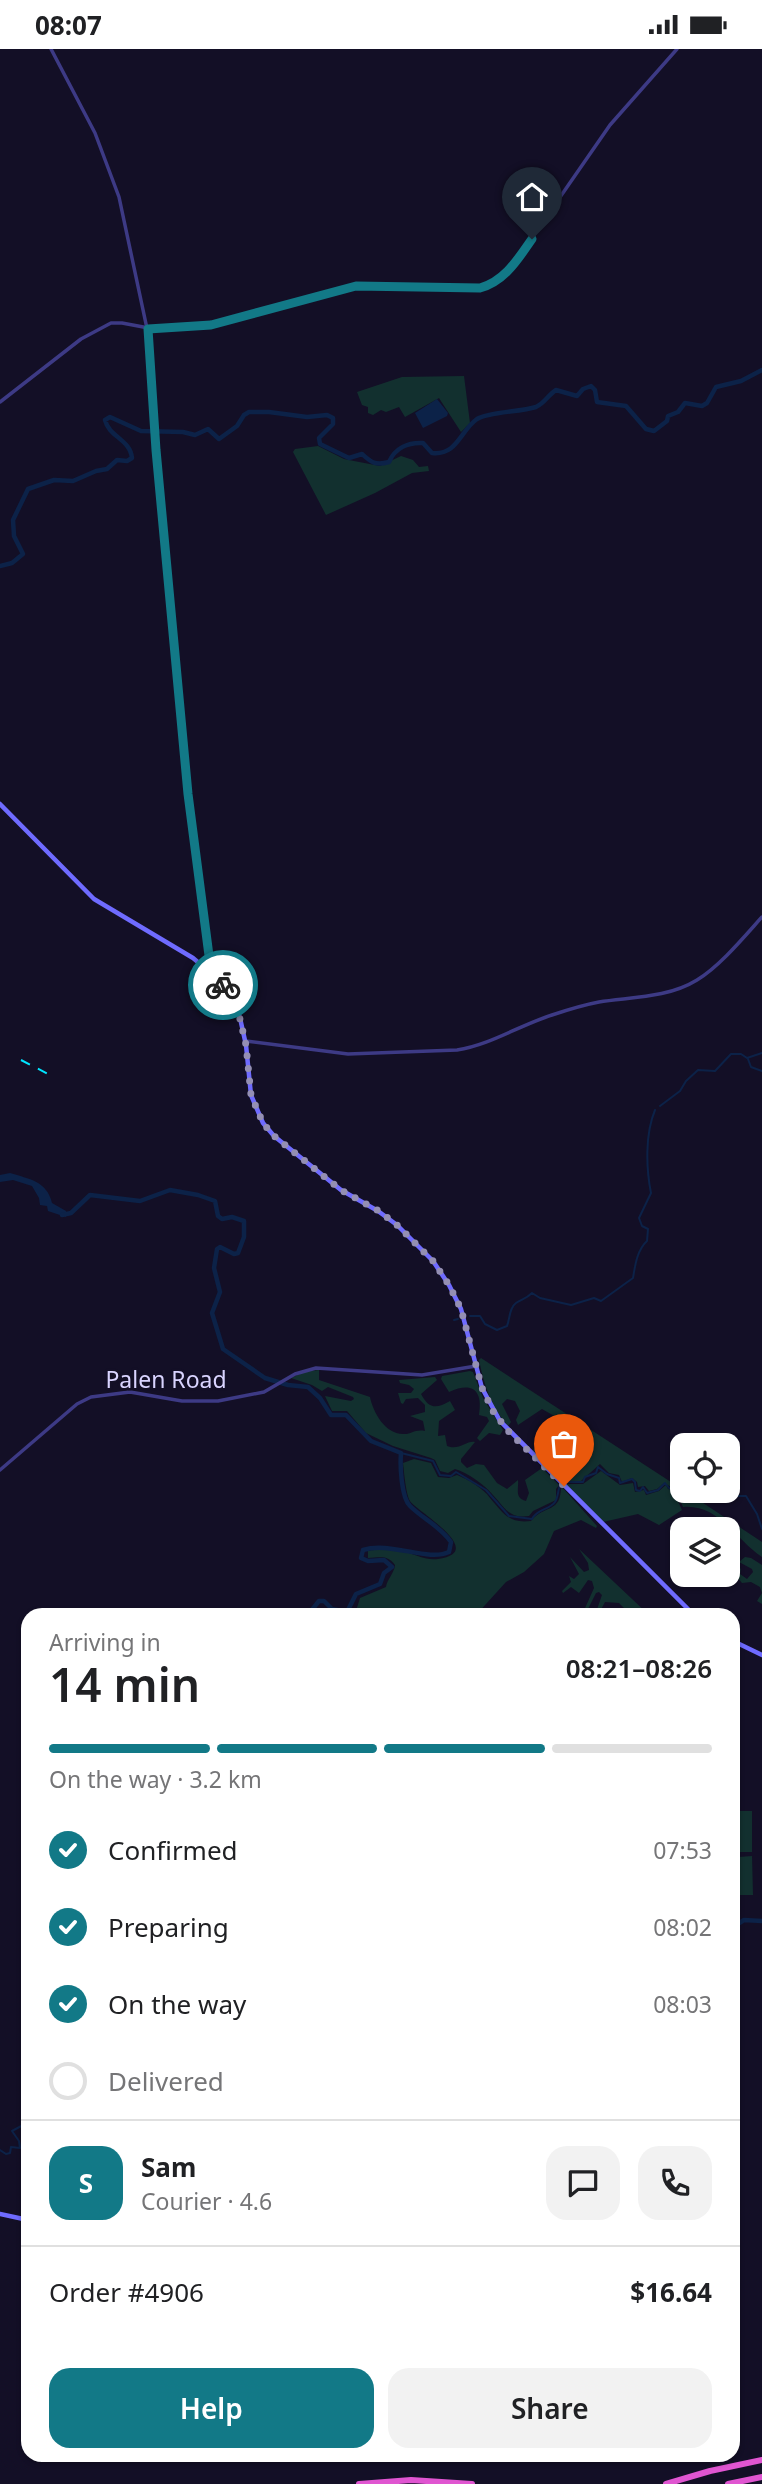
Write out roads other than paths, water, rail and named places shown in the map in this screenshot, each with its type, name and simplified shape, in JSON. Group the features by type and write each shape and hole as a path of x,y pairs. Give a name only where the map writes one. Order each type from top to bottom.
{"highway":[{"path":"666,2484 762,2460"},
{"path":"728,2484 762,2477"},
{"path":"359,2484 419,2480 472,2484"}],"main road":[{"path":"0,804 94,899 211,971 231,997 240,1019 246,1041 251,1095 263,1123 274,1136 341,1190 379,1211 397,1225 433,1261 461,1309 484,1394 500,1422 687,1608"},
{"path":"740,1644 762,1655"},
{"path":"0,2214 21,2218"}],"street":[{"path":"51,49 95,133 119,197 148,329 188,794 211,971"},
{"path":"0,402 82,338 102,327 122,323 148,329 211,325 356,286 470,289 492,284 513,265 610,125 677,49"},
{"path":"246,1041 348,1054 471,1048 524,1024 582,1006 635,999 689,984 700,978 727,954 762,917"},
{"path":"464,1369 474,1356"},
{"name":"Palen Road","path":"0,1470 77,1404 87,1399 134,1392 182,1401 213,1402 264,1392 306,1370 323,1367 422,1375 476,1366"}],"water":[{"path":"437,399 448,413 447,416 423,428 415,413"},
{"path":"10,1173 42,1185 52,1203 66,1211 66,1217 40,1205 32,1186 13,1180 0,1182 0,1175"}],"waterway":[{"path":"0,566 12,563 23,554 14,536 13,520 28,489 54,480 73,481 107,469 117,460 127,461 132,458 128,446 107,426 105,420 110,417 141,431 183,432 195,435 208,429 219,439 237,426 249,412 307,417 327,415 333,418 333,424 319,438 320,444 349,458 362,454 380,464 389,462 398,450 412,444 423,443 432,453 447,451 477,419 536,407 556,390 577,396 583,389 591,386 595,390 597,402 626,406 646,429 654,431 685,403 702,406 707,403 716,387 741,381 762,370"},
{"path":"660,1106 680,1091 698,1070 715,1071 731,1054 741,1054 747,1058 762,1053"},
{"path":"748,1059 751,1067 762,1071"},
{"path":"470,1316 480,1316 485,1324 497,1330 507,1326 514,1305 532,1293 540,1298 571,1305 594,1298 601,1301 633,1278 639,1253 647,1241 648,1229 642,1226 639,1218 651,1193 647,1151 655,1110"},
{"path":"62,1215 71,1213 90,1195 140,1201 170,1190 215,1201 218,1216 222,1219 232,1217 244,1221 244,1237 238,1253 234,1254 220,1247 217,1249 214,1268 220,1292 212,1313 223,1349 265,1378 288,1385 308,1387 320,1398 331,1415 346,1415 371,1441 401,1453 402,1481 407,1502 451,1542 449,1552 430,1555 385,1548 363,1550 361,1558 368,1561 384,1560 392,1567 384,1573 380,1584 356,1594 349,1608"},
{"path":"454,1320 458,1319"},
{"path":"401,1453 433,1461 440,1475 451,1476 456,1472 486,1490 509,1516 532,1519 555,1502 560,1485"},
{"path":"564,1482 583,1482 585,1477 596,1473 598,1467 619,1478 620,1483 632,1479 636,1490 640,1491 643,1487 647,1493 658,1490 665,1483 670,1488"},
{"path":"740,1496 746,1496 762,1529"},
{"path":"313,1608 319,1601 324,1601 331,1608"},
{"path":"740,1923 744,1920 762,1921"},
{"path":"0,2150 6,2154 10,2153 11,2147 20,2148 12,2131 21,2126"}],"railway":[{"path":"21,1060 54,1077"}]}
